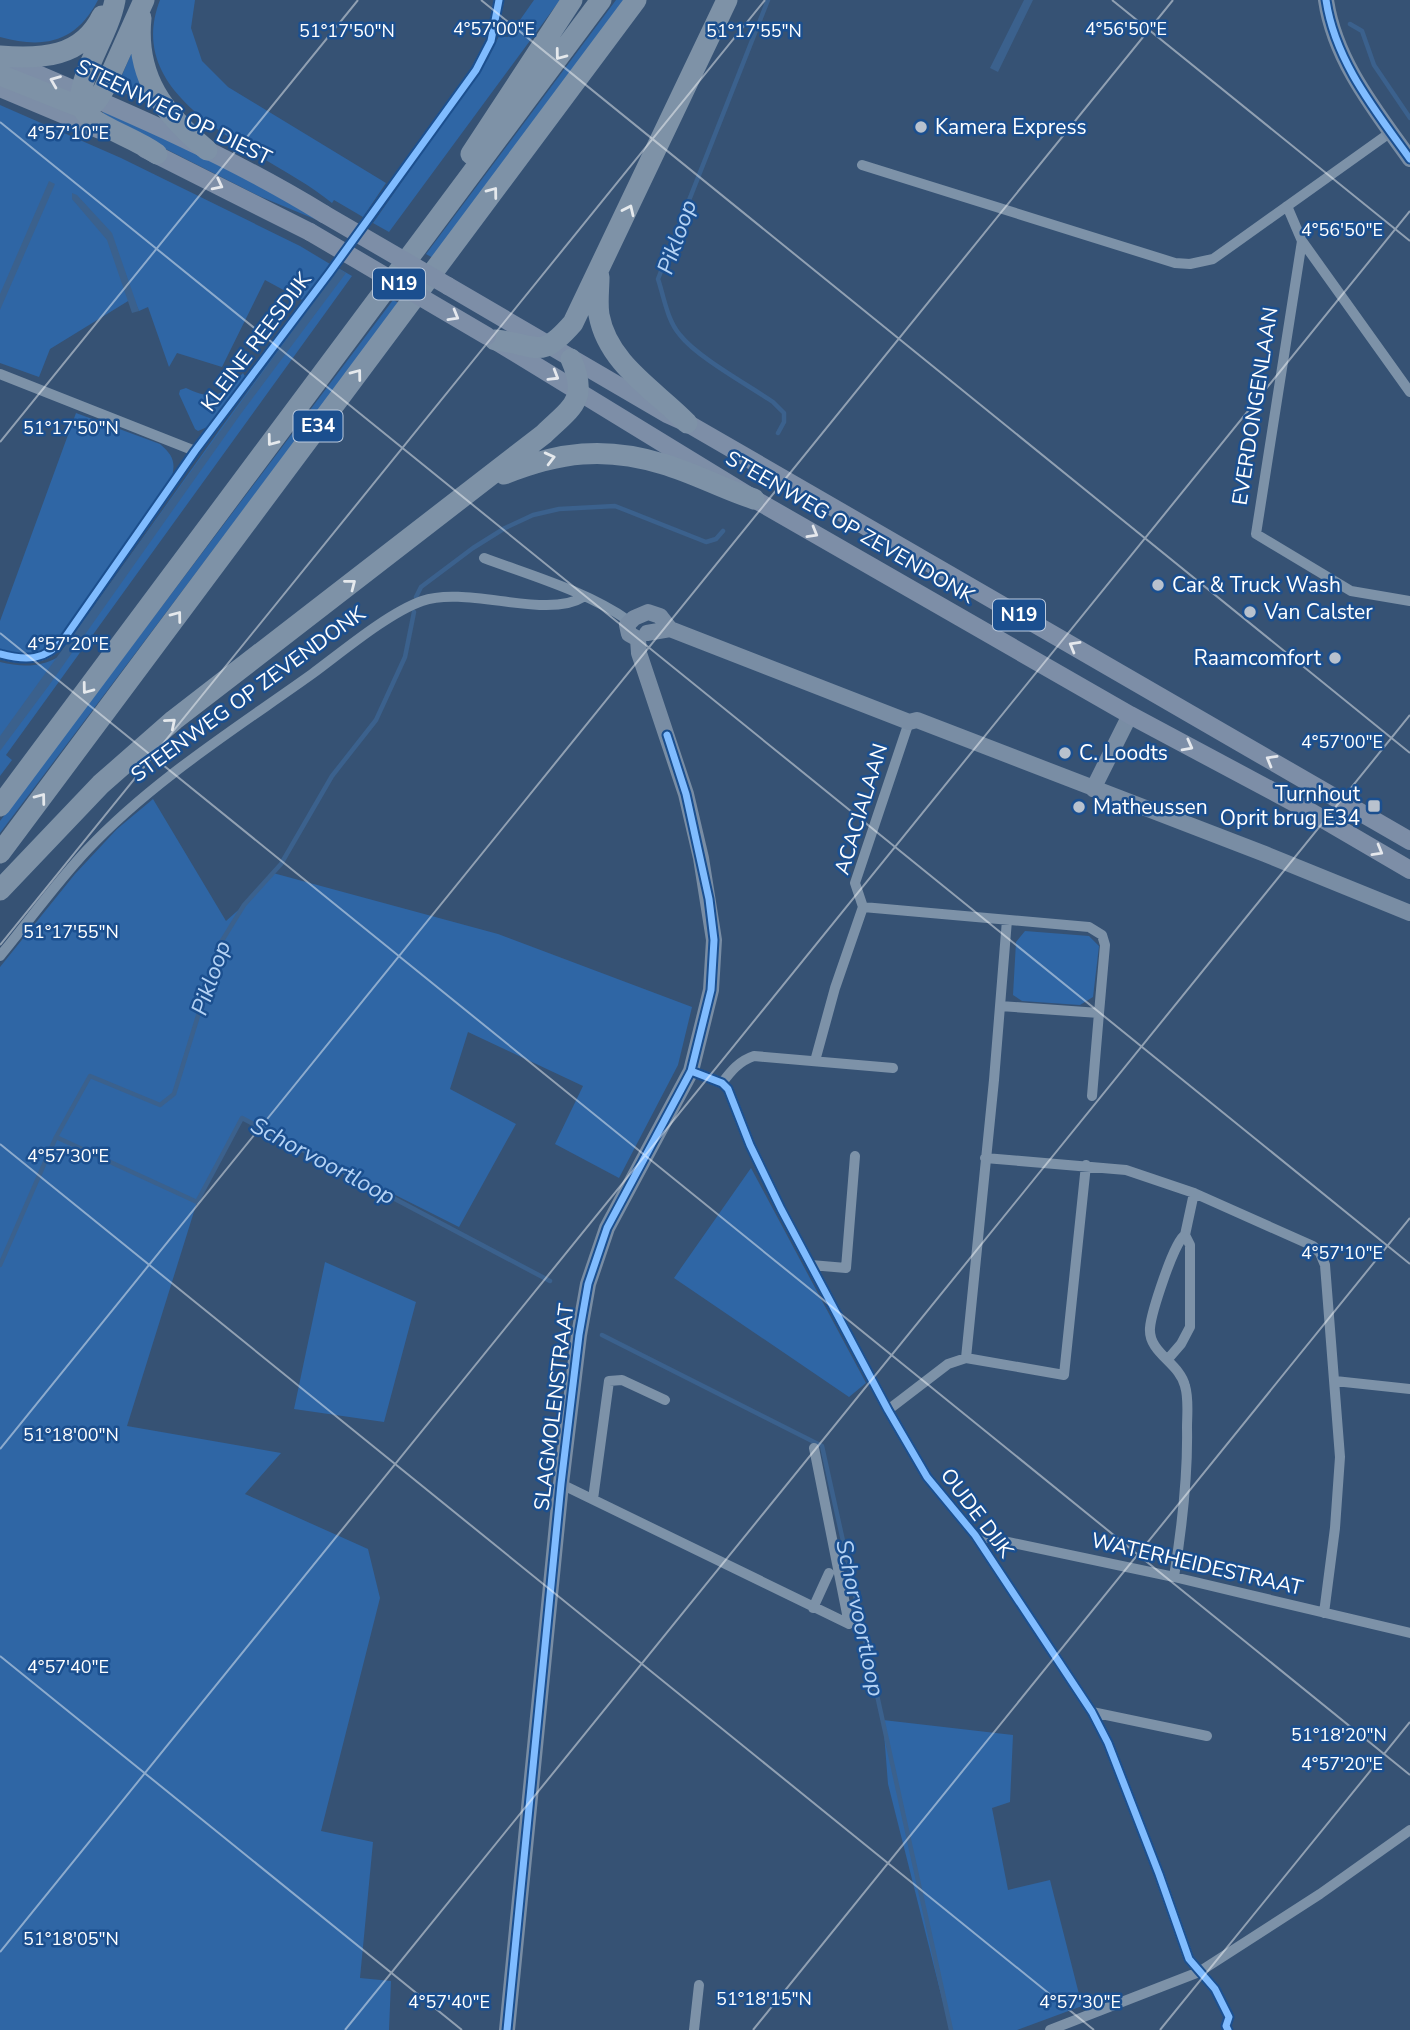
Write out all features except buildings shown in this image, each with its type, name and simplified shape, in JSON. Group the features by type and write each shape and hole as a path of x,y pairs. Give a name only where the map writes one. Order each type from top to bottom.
{"highway":[{"path":"0,57 35,58 73,47 91,35 115,0"},
{"path":"115,0 88,99 88,116 138,141 157,155"},
{"path":"445,210 475,147 572,0"},
{"name":"E34","path":"0,806 601,0"},
{"name":"E34","path":"0,853 636,0"},
{"path":"491,338 539,349 550,346 573,323 600,272 727,0"},
{"path":"88,99 144,1"},
{"path":"144,1 139,37 150,83 174,121 207,150"},
{"path":"0,75 88,99"},
{"path":"600,272 599,314 610,344 631,372 687,423"},
{"path":"0,890 102,783 174,720 544,434 572,406 579,391 578,374 571,359"},
{"path":"485,481 559,456 613,454 662,463 754,499"}],"main road":[{"name":"STEENWEG OP DIEST","path":"0,57 88,99 207,150 324,214"},
{"name":"N19","path":"0,88 157,155"},
{"name":"STEENWEG OP ZEVENDONK","path":"157,155 310,232 491,338 754,499 1130,715 1304,808 1410,870"},
{"name":"STEENWEG OP ZEVENDONK","path":"324,214 1410,841"}],"street":[{"name":"KLEINE REESDIJK","path":"0,654 27,660 43,656 58,647 195,451 330,272 476,70 491,41 499,0"},
{"path":"1326,0 1329,21 1343,58 1410,159"},
{"path":"862,165 1175,263 1190,264 1213,259 1391,132"},
{"path":"1287,206 1302,241 1410,392"},
{"name":"EVERDONGENLAAN","path":"1302,241 1256,534 1350,591 1410,601"},
{"path":"0,374 195,451"},
{"path":"484,558 647,623 642,636"},
{"name":"STEENWEG OP ZEVENDONK","path":"0,957 86,851 126,813 199,755 368,633 412,605 437,597 532,604 571,602 583,597"},
{"path":"634,619 648,612 660,616 670,629 909,722 917,720 1410,913"},
{"path":"642,636 670,629"},
{"name":"SLAGMOLENSTRAAT","path":"507,2030 561,1484 588,1284 607,1228 691,1071 711,990 714,940 709,899 686,794 639,653 642,636"},
{"path":"1093,789 1130,715"},
{"name":"ACACIALAAN","path":"815,1061 835,988 863,907 855,883 909,722"},
{"name":"ACACIALAAN","path":"863,907 1089,927 1102,935 1105,945 1092,1096"},
{"path":"966,1358 1007,920"},
{"path":"1000,1006 1099,1013"},
{"path":"691,1071 722,1083 732,1069 754,1056 893,1068"},
{"name":"OUDE DIJK","path":"722,1083 728,1089 780,1209 927,1477 975,1535 1092,1712 1112,1755 1189,1959 1215,1989 1229,2017 1226,2026 1228,2030"},
{"path":"811,1265 846,1268 855,1156"},
{"path":"985,1158 1126,1170 1194,1193 1313,1246 1320,1253 1325,1265 1339,1470 1335,1528 1324,1612"},
{"path":"888,1410 948,1364 966,1358 1063,1374 1086,1165"},
{"path":"1168,1359 1190,1327 1190,1245 1185,1235 1194,1193"},
{"path":"1174,1577 1188,1458 1187,1394 1184,1382 1168,1359 1156,1348 1150,1329 1172,1256 1180,1238 1185,1235"},
{"path":"593,1499 609,1381 622,1380 665,1400"},
{"path":"1335,1381 1410,1389"},
{"path":"561,1484 849,1624 814,1448"},
{"name":"WATERHEIDESTRAAT","path":"975,1535 1174,1577 1410,1633"},
{"path":"813,1608 829,1573"},
{"path":"1092,1712 1207,1736"},
{"path":"1050,2030 1199,1972 1320,1894 1410,1830"},
{"path":"694,2030 699,1985"}],"shaded area":[{"path":"0,0 98,0 79,26 69,34 44,42 30,42 0,37"},
{"path":"160,0 195,0 191,28 202,61 228,87 386,183 363,217 334,200 332,203 240,144 208,122 180,97 161,69 153,37"},
{"path":"534,0 560,0 389,232 373,223 488,59 499,36 508,37"},
{"path":"616,0 624,0 433,258 426,254"},
{"path":"1024,0 1033,0 998,72 990,68"},
{"path":"132,52 147,98 143,101 116,89"},
{"path":"0,105 121,158 300,246 330,264 302,300 265,280 222,367 177,353 169,367 148,307 139,311 133,298 50,349 39,377 0,363"},
{"path":"103,110 212,161 317,220 259,196 140,136 103,113"},
{"path":"49,181 55,184 0,310 0,294"},
{"path":"72,193 77,195 112,233 139,311 132,313 107,240 72,199"},
{"path":"338,268 352,276 6,755 12,760 0,776 0,662 30,666 58,657"},
{"path":"338,268 346,273 240,415 0,751 0,736"},
{"path":"393,300 399,303 0,833 0,821"},
{"path":"243,373 246,378 213,423 198,431 195,429 179,394 180,390 186,388 205,395 218,394"},
{"path":"76,413 160,444 173,460 171,480 59,639 31,654 0,650 0,621"},
{"path":"153,799 226,921 273,873 498,934 692,1007 678,1065 619,1178 555,1144 583,1086 468,1032 450,1089 516,1124 459,1227 242,1118 197,1202 127,1426 281,1453 245,1494 368,1549 380,1598 321,1831 373,1842 360,1978 391,1981 389,2030 0,2030 0,967 75,874 117,829"},
{"path":"1025,931 1089,936 1099,946 1093,997 1080,1005 1022,1001 1013,995 1016,942"},
{"path":"751,1168 866,1383 849,1397 674,1278"},
{"path":"325,1262 416,1302 384,1422 294,1409"},
{"path":"883,1720 1013,1735 1010,1802 992,1808 1008,1890 1050,1880 1082,2006 1017,2030 950,2030 888,1784"}],"waterway":[{"name":"Pikloop","path":"768,0 658,279 669,315 680,335 710,361 773,402 784,413 784,422 778,433"},
{"name":"Pikloop","path":"1350,24 1362,31 1374,65 1410,118"},
{"name":"Pikloop","path":"416,597 421,587 505,528 533,515 559,509 615,506 706,542 716,539 723,531"},
{"name":"Pikloop","path":"0,1265 56,1137 90,1076 160,1105 174,1094 220,944 244,905 281,864 332,776 376,720 405,657 414,612"},
{"name":"Schorvoortloop","path":"56,1137 197,1202 242,1118 550,1281"},
{"name":"Schorvoortloop","path":"602,1335 822,1446 951,2030"}],"cycle path":[{"path":"0,654 18,658 35,657 50,652 64,639 195,451 330,272 476,70 491,41 499,0"},
{"path":"1326,0 1338,44 1347,64 1370,103 1410,159"},
{"path":"507,2030 561,1484 588,1284 607,1228 691,1071 711,990 714,940 709,899 686,794 667,735"},
{"path":"691,1071 722,1083 728,1089 750,1145 781,1209 888,1410 927,1477 975,1535 1092,1712 1108,1743 1189,1959 1215,1989 1229,2017 1226,2026 1228,2030"}],"place":[{"name":"Kamera Express","path":"921,127"},
{"name":"Car & Truck Wash","path":"1158,585"},
{"name":"Van Calster","path":"1250,612"},
{"name":"Raamcomfort","path":"1335,658"},
{"name":"C. Loodts","path":"1065,753"},
{"name":"Turnhout Oprit brug E34","path":"1374,806"},
{"name":"Matheussen","path":"1079,807"}]}
